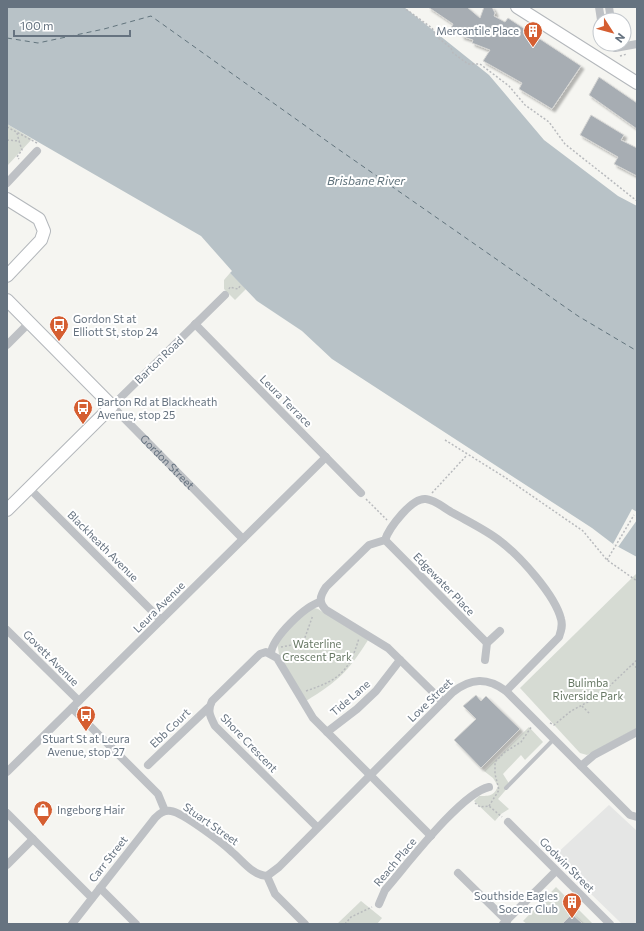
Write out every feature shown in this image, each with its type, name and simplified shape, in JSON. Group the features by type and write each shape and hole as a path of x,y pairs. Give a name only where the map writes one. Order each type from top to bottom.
{"street":[{"path":"517,7 637,83"},
{"path":"7,183 37,151"},
{"path":"7,200 39,219 44,231 41,240 7,276"},
{"name":"Barton Road","path":"7,510 227,292"},
{"name":"Gordon Street","path":"7,300 244,539"},
{"path":"7,345 29,323"},
{"name":"Leura Terrace","path":"195,324 361,493"},
{"name":"Leura Avenue","path":"7,772 326,457"},
{"name":"Blackheath Avenue","path":"29,488 161,620"},
{"path":"443,702 379,641 326,610 320,602 321,595 326,587 369,545 385,540 392,526 412,505 420,500 426,499 476,525 500,541 521,560 539,582 561,619 562,628 559,637 506,691"},
{"name":"Edgewater Place","path":"385,540 487,643"},
{"path":"320,602 311,605 275,640 271,651 277,658 313,718 431,836"},
{"name":"Govett Avenue","path":"7,630 79,701"},
{"path":"485,660 487,643 500,631"},
{"name":"Shore Crescent","path":"271,651 260,654 212,701 208,708 210,716 215,726 317,827"},
{"name":"Tide Lane","path":"327,732 357,709 376,691 400,660"},
{"name":"Love Street","path":"267,876 278,867 443,702 461,685 470,681 487,681 506,691 630,814 637,817"},
{"name":"Stuart Street","path":"72,708 158,794 164,811 176,812 185,817 226,846 256,873 267,876"},
{"name":"Ebb Court","path":"148,765 208,708"},
{"path":"581,766 594,755 637,732"},
{"name":"Reach Place","path":"379,904 385,890 431,836 469,798 482,788 489,787"},
{"name":"Carr Street","path":"72,924 155,818 164,811"},
{"path":"7,813 92,898"},
{"name":"Godwin Street","path":"508,822 610,924"},
{"path":"7,865 33,839"},
{"path":"458,873 505,922 556,871"},
{"path":"267,876 275,894 305,924"},
{"path":"100,888 136,924"}],"lane":[{"path":"506,788 554,739"}],"path":[{"path":"403,7 432,28 437,37 452,48 453,53 468,64 480,64 508,86 525,106 549,122 565,144 637,201"},
{"path":"7,127 39,144 37,151"},
{"path":"17,132 22,150 17,157 25,164"},
{"path":"7,140 19,141"},
{"path":"227,292 230,287 238,289 240,286"},
{"path":"445,440 506,478 583,531 607,560 637,581"},
{"path":"426,499 467,455"},
{"path":"361,493 392,526"},
{"path":"607,560 634,515"},
{"path":"271,651 303,643 315,607 311,605"},
{"path":"299,694 327,684 340,674 351,660 362,631"},
{"path":"544,729 550,723 554,726 571,712 608,688 637,660"},
{"path":"632,664 637,668"},
{"path":"582,706 590,714"},
{"path":"489,806 499,790 495,774 495,762 505,752 521,742 536,721"},
{"path":"489,787 499,790"},
{"path":"469,798 480,807 489,806 508,822"},
{"path":"345,924 351,917 379,904"}],"shaded area":[{"path":"609,805 637,831 637,924 622,924 553,857"}],"green space":[{"path":"7,124 32,139 7,166"},
{"path":"230,273 246,289 235,300 224,289 224,280"},
{"name":"Bulimba Riverside Park","path":"637,573 637,728 587,755 580,753 520,688"},
{"name":"Waterline Crescent Park","path":"311,607 318,609 368,640 342,675 306,701 279,654 277,642"},
{"path":"529,727 543,742 525,760 521,755 503,774 510,785 498,799 509,809 501,814 495,821 474,801 479,796 493,794 498,786 493,778 484,771"},
{"path":"556,887 593,924 527,924 523,921"},
{"path":"361,901 382,918 377,924 337,924"}],"water":[{"name":"Brisbane River","path":"7,7 404,7 489,75 544,140 618,196 637,206 637,557 613,544 592,528 332,359 302,331 257,301 230,273 232,271 201,236 7,124"}],"pier":[{"path":"632,509 637,512 637,520 618,547 613,544"}],"building":[{"path":"428,7 467,7 480,18 484,7 492,7 495,13 494,16 505,22 508,18 581,66 552,109 519,89 522,83 483,61 490,50 472,43 473,40 461,36 462,34 451,28 453,24"},
{"path":"599,77 637,103 637,129 589,95"},
{"path":"591,115 624,135 621,140 637,148 637,176 614,164 618,157 580,135"},
{"path":"476,695 481,701 486,696 520,729 481,768 454,740 476,719 463,706"},
{"name":"Southside Eagles Soccer Club","path":"572,914 583,924 562,924"}],"ferry route":[{"path":"7,38 38,43 104,29 151,16 338,149 578,316 637,351"}],"place":[{"name":"Mercantile Place","path":"533,48"},
{"name":"Gordon St at Elliott St, stop 24","path":"59,342"},
{"name":"Barton Rd at Blackheath Avenue, stop 25","path":"83,425"},
{"name":"Stuart St at Leura Avenue, stop 27","path":"86,732"},
{"name":"Ingeborg Hair","path":"43,827"},
{"name":"Southside Eagles Soccer Club","path":"572,919"}]}
